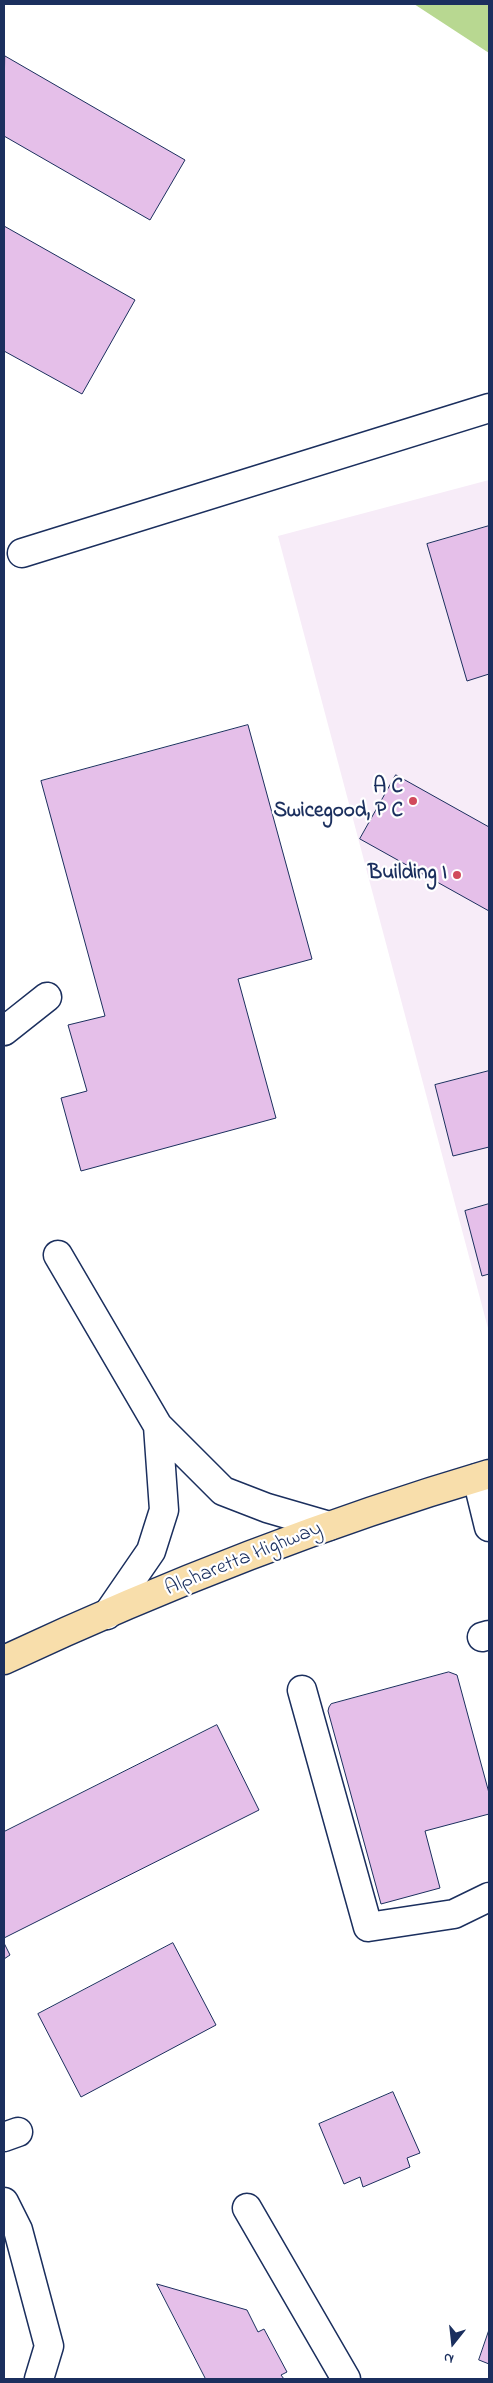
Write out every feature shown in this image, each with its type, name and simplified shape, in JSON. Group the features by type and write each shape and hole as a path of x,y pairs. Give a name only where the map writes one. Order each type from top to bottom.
{"highway":[{"name":"Alpharetta Highway","path":"4,1660 251,1555 329,1526 483,1476"}],"street":[{"path":"22,553 489,408"},
{"path":"4,1031 47,997"},
{"path":"58,1255 158,1426 223,1491 267,1508 329,1526"},
{"path":"107,1615 150,1551 164,1510 158,1426"},
{"path":"483,1476 489,1527"},
{"path":"302,1690 368,1927 454,1914 489,1897"},
{"path":"247,2208 346,2379"},
{"path":"6,2213 18,2230 50,2346 39,2379"}],"shaded area":[{"path":"489,480 489,1332 278,536"}],"green space":[{"path":"414,4 489,4 489,53"}],"building":[{"path":"5,56 185,160 150,220 4,136"},
{"path":"4,226 135,300 82,394 4,351"},
{"path":"489,526 489,674 467,681 427,544"},
{"path":"248,725 312,959 238,979 276,1118 81,1171 61,1098 87,1091 68,1025 105,1016 41,781"},
{"name":"Building I","path":"396,775 489,827 489,911 360,839"},
{"path":"489,1071 489,1147 453,1156 435,1085"},
{"path":"489,1204 489,1274 482,1276 465,1211"},
{"path":"449,1672 457,1675 489,1793 489,1814 425,1831 440,1888 381,1904 328,1711 329,1707 331,1704"},
{"path":"217,1725 259,1810 4,1938 4,1832"},
{"path":"4,1943 10,1955 4,1959"},
{"path":"173,1943 216,2025 81,2097 38,2014"},
{"path":"393,2092 420,2153 407,2158 410,2167 363,2187 360,2177 344,2184 319,2124"},
{"path":"157,2284 247,2310 258,2332 264,2329 287,2372 281,2375 284,2379 206,2379"},
{"path":"489,2330 489,2364 479,2360"}],"place":[{"name":"A C Swicegood, P C","path":"413,801"},
{"name":"Building I","path":"457,875"}]}
